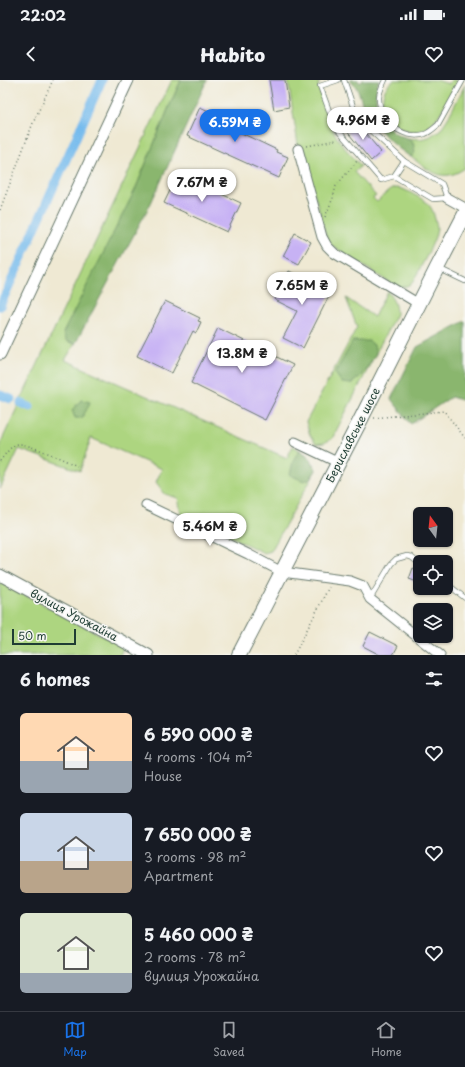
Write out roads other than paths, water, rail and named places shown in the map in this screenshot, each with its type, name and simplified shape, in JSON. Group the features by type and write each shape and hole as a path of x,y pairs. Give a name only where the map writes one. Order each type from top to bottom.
{"main road":[{"name":"Бериславське шосе","path":"239,655 339,463 465,214"}],"street":[{"path":"0,354 128,80"},
{"path":"298,149 322,237 327,246 334,253 419,304"},
{"path":"447,198 465,208"},
{"path":"296,442 339,463"},
{"path":"146,505 282,572 350,581 363,586 370,599 440,655"},
{"name":"вулиця Урожайна","path":"0,575 148,655"}],"lane":[{"path":"338,80 320,86 335,127 381,180 394,176 404,161"},
{"path":"344,80 357,118 404,161 442,184 447,198 433,199 394,176"},
{"path":"385,80 379,98 384,116 395,128 416,135 425,134 438,125 463,80"},
{"path":"335,127 357,118"},
{"path":"437,268 465,282"},
{"path":"370,599 391,564 396,559 407,556 413,559"},
{"path":"453,589 465,598"}],"waterway":[{"path":"0,306 102,80"},
{"path":"0,395 11,399"},
{"path":"21,403 30,407"}]}
